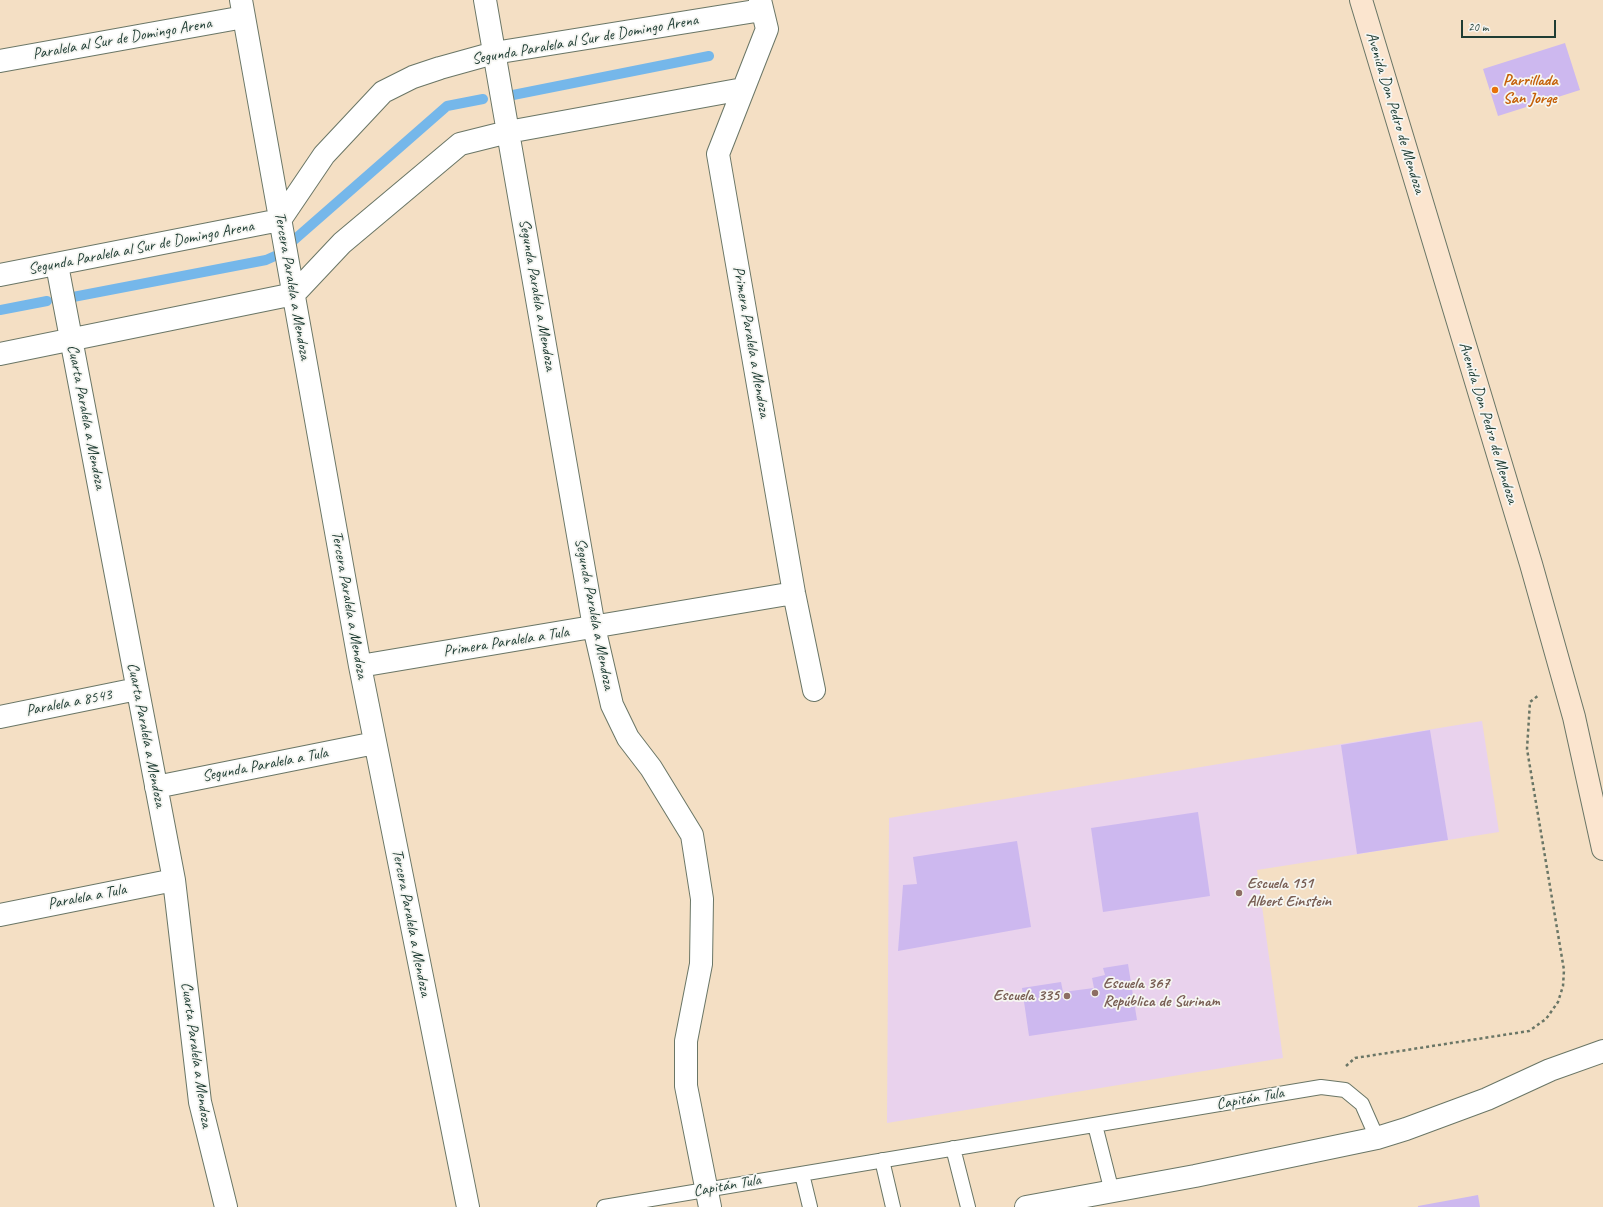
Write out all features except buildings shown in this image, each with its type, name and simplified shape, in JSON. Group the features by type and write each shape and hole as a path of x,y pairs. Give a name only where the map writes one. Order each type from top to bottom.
{"main road":[{"name":"Avenida Don Pedro de Mendoza","path":"1361,0 1526,549 1574,717 1603,849"}],"street":[{"name":"Segunda Paralela a Mendoza","path":"485,0 594,627 612,705 628,738 651,768 692,835 702,899 701,964 686,1041 686,1086 709,1198"},
{"name":"Segunda Paralela al Sur de Domingo Arena","path":"0,275 280,220 324,155 383,92 413,77 494,53 761,5"},
{"name":"Primera Paralela a Mendoza","path":"761,5 766,29 718,154 794,593 814,690"},
{"name":"Paralela al Sur de Domingo Arena","path":"0,61 242,8"},
{"name":"Tercera Paralela a Mendoza","path":"242,8 360,666 468,1207"},
{"path":"0,354 294,294 342,243 460,144 508,132 743,89"},
{"name":"Cuarta Paralela a Mendoza","path":"57,265 174,880 200,1102 226,1207"},
{"name":"Primera Paralela a Tula","path":"360,666 794,593"},
{"name":"Paralela a 8543","path":"0,717 138,689"},
{"name":"Segunda Paralela a Tula","path":"156,787 375,743"},
{"name":"Paralela a Tula","path":"0,915 174,880"},
{"path":"1026,1207 1112,1192 1377,1138 1406,1129 1487,1099 1550,1070 1603,1051"}],"lane":[{"name":"Capitán Tula","path":"604,1207 709,1198 802,1174 1321,1087 1345,1090 1362,1104 1377,1138"},
{"path":"1096,1125 1112,1192"},
{"path":"953,1148 968,1207"},
{"path":"882,1160 893,1207"},
{"path":"802,1174 810,1207"}],"path":[{"path":"1321,1087 1355,1058 1529,1031 1546,1019 1558,1002 1563,986 1564,970 1528,749 1530,702 1563,679"}],"shaded area":[{"path":"1482,721 1499,832 1257,870 1283,1058 887,1123 889,818"}],"waterway":[{"path":"513,95 709,56"},
{"path":"294,240 447,106 483,99"},
{"path":"73,297 266,260 275,256"},
{"path":"0,310 47,301"}],"place":[{"name":"Parrillada San Jorge","path":"1495,90"},
{"name":"Escuela 151 Albert Einstein","path":"1239,893"},
{"name":"Escuela 367 República de Surinam","path":"1095,993"},
{"name":"Escuela 335","path":"1067,996"}]}
